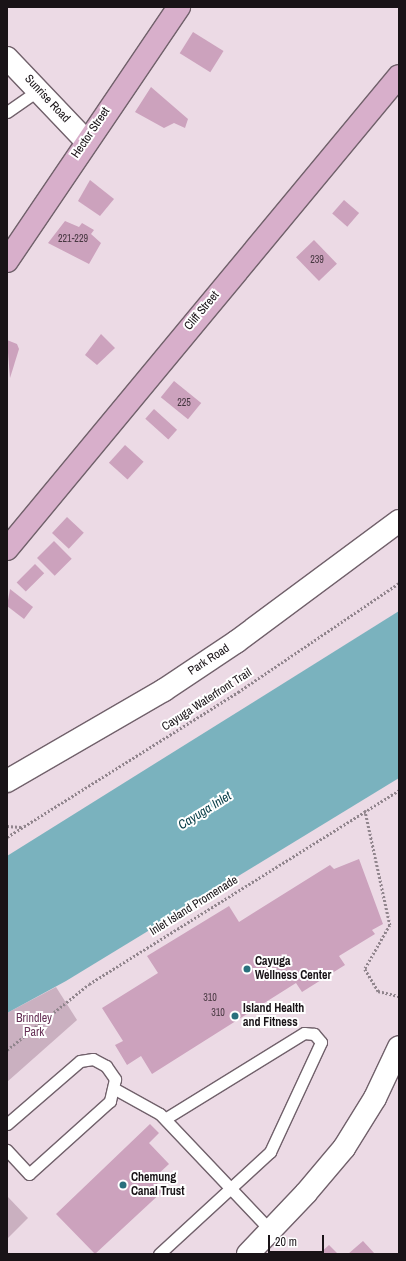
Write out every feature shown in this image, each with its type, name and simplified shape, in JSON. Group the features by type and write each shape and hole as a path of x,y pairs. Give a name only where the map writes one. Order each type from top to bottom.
{"main road":[{"name":"Hector Street","path":"7,261 86,141 179,7"},
{"name":"Cliff Street","path":"7,549 399,76"}],"street":[{"name":"Sunrise Road","path":"7,58 86,141"},
{"name":"Park Road","path":"7,781 164,690 236,642 399,521"},
{"path":"248,1254 271,1231 344,1148 375,1098 399,1047"}],"lane":[{"path":"7,112 39,90"},
{"path":"159,1254 270,1152 321,1042 314,1034 304,1033 165,1119"},
{"path":"7,1124 80,1061 93,1059 106,1066 114,1079 115,1089 110,1101 29,1174 7,1150"},
{"path":"115,1089 126,1092 165,1119 271,1231"}],"path":[{"name":"Cayuga Waterfront Trail","path":"7,837 238,692 399,583"},
{"name":"Inlet Island Promenade","path":"7,1050 89,984 399,790"},
{"path":"365,810 390,925 365,969 378,991 398,996"},
{"path":"7,826 22,827"}],"green space":[{"name":"Brindley Park","path":"56,987 77,1020 7,1082 7,1013"},
{"path":"7,1196 28,1218 7,1239"}],"water":[{"name":"Cayuga Inlet","path":"399,611 399,778 66,981 7,1013 7,856"}],"building":[{"path":"193,32 224,51 210,72 180,53"},
{"path":"151,87 188,119 185,128 174,123 164,128 135,112"},
{"path":"90,180 114,199 100,216 78,201"},
{"path":"344,200 359,213 347,227 332,214"},
{"path":"65,221 79,227 82,223 94,230 91,234 101,243 89,264 48,243"},
{"path":"314,240 337,264 319,281 296,257"},
{"path":"101,334 115,348 97,365 85,355"},
{"path":"7,340 17,344 19,349 10,378"},
{"path":"174,381 201,403 188,419 161,397"},
{"path":"154,409 177,430 168,439 145,419"},
{"path":"125,445 144,462 128,480 109,463"},
{"path":"67,517 84,533 69,549 52,533"},
{"path":"54,541 72,559 55,576 37,558"},
{"path":"35,564 44,573 26,592 17,582"},
{"path":"10,589 33,607 24,619 7,606"},
{"name":"Cayuga Wellness Center","path":"359,859 383,924 372,930 375,934 339,956 345,965 302,992 296,983 152,1074 141,1056 127,1065 115,1045 123,1041 102,1008 158,973 147,956 229,906 239,922 330,865 334,869"},
{"name":"Chemung Canal Trust","path":"150,1124 159,1133 149,1143 169,1164 153,1179 164,1190 95,1254 56,1214"},
{"path":"363,1241 375,1254 348,1254"},
{"path":"329,1245 338,1254 319,1254"}],"place":[{"name":"Cayuga Wellness Center","path":"247,969"},
{"name":"Island Health and Fitness","path":"235,1016"},
{"name":"Chemung Canal Trust","path":"123,1185"}]}
